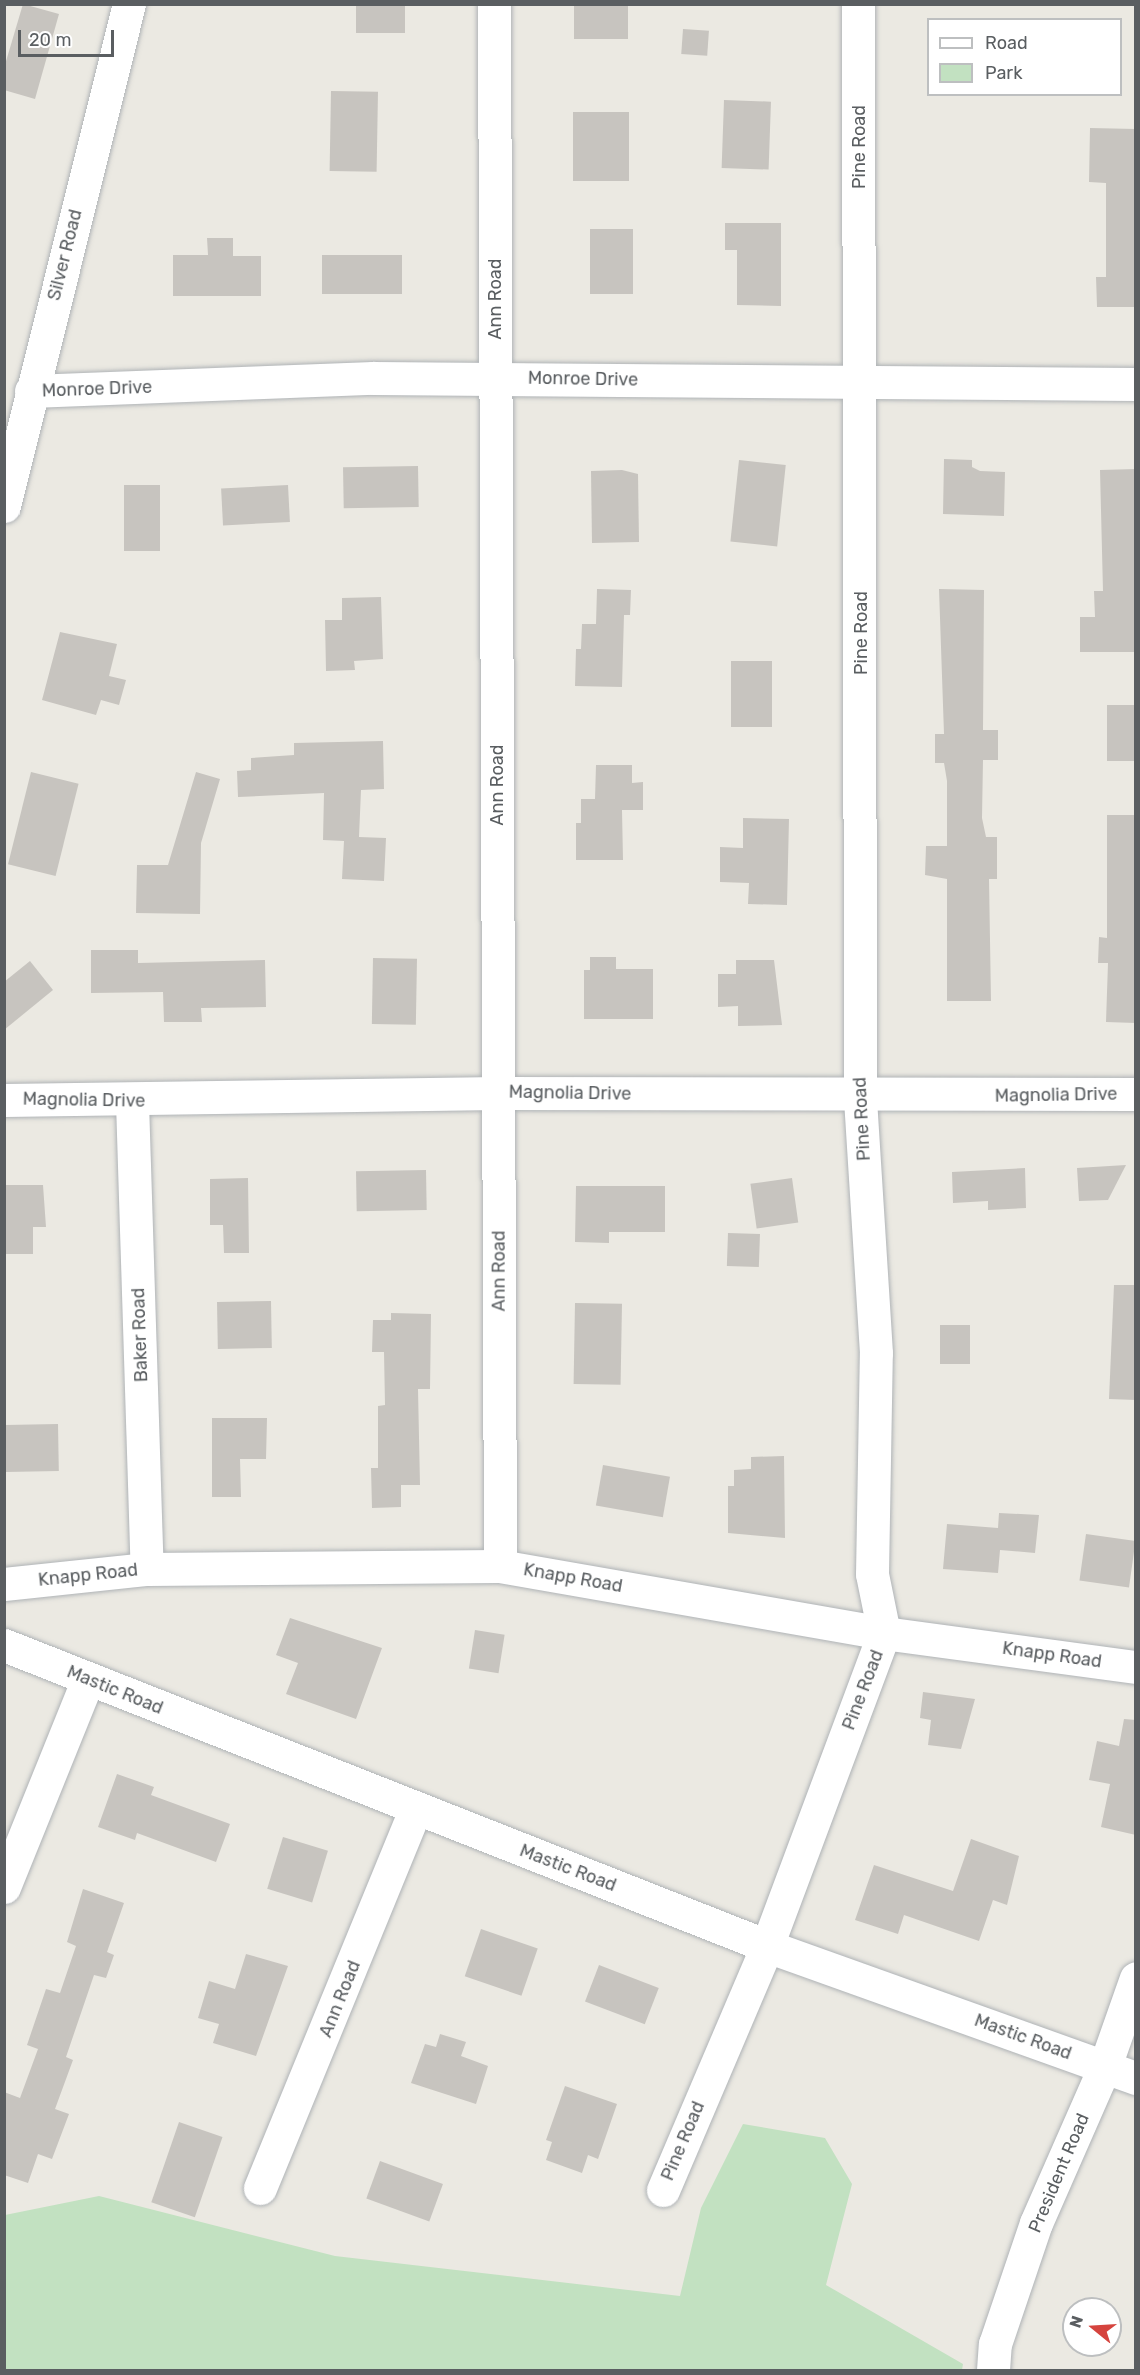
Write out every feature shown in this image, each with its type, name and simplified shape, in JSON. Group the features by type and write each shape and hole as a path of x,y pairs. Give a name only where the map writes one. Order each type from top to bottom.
{"street":[{"name":"Silver Road","path":"4,506 129,4"},
{"name":"Ann Road","path":"494,4 500,1566"},
{"name":"Pine Road","path":"663,2190 766,1946 884,1633 872,1574 876,1353 860,1098 861,385 858,4"},
{"name":"Monroe Drive","path":"31,391 495,377 861,385 1136,384"},
{"name":"Magnolia Drive","path":"4,1100 132,1102 499,1093 860,1098 1136,1094"},
{"name":"Baker Road","path":"132,1102 147,1569"},
{"name":"Knapp Road","path":"4,1584 147,1569 500,1566 884,1633 1136,1667"},
{"name":"Mastic Road","path":"4,1645 766,1946 1136,2078"},
{"path":"4,1887 88,1679"},
{"name":"Ann Road","path":"260,2188 416,1808"},
{"name":"President Road","path":"993,2370 995,2344 1036,2223 1105,2066 1136,1978"}],"green space":[{"path":"743,2124 825,2138 852,2184 826,2285 963,2364 962,2370 5,2370 5,2215 99,2196 335,2256 680,2296 701,2208"}],"building":[{"path":"23,4 59,14 35,99 4,90 4,68"},
{"path":"356,4 405,4 405,33 356,33"},
{"path":"574,4 628,4 628,39 574,39"},
{"path":"683,29 709,31 707,56 681,54"},
{"path":"331,91 378,92 377,172 330,171"},
{"path":"724,100 771,102 769,170 722,168"},
{"path":"573,112 629,112 629,181 573,181"},
{"path":"1090,128 1136,129 1136,307 1097,307 1096,277 1106,277 1106,183 1089,182"},
{"path":"725,223 781,223 781,306 737,305 737,250 725,250"},
{"path":"590,229 633,229 633,294 590,294"},
{"path":"207,238 233,238 233,256 261,256 261,296 173,296 173,255 208,255"},
{"path":"322,255 402,255 402,294 322,294"},
{"path":"944,459 972,460 972,467 980,471 1005,472 1004,516 943,514"},
{"path":"739,460 786,465 777,546 730,542"},
{"path":"418,466 419,507 344,508 343,467"},
{"path":"1136,469 1136,652 1080,652 1080,617 1095,617 1094,591 1103,591 1100,470"},
{"path":"622,470 638,474 639,542 592,543 591,471"},
{"path":"124,485 160,485 160,551 124,551"},
{"path":"288,485 290,522 223,525 221,489"},
{"path":"597,589 631,590 630,615 624,615 622,687 575,686 576,649 581,649 582,624 596,624"},
{"path":"939,589 984,590 983,730 998,730 998,760 983,760 982,818 986,837 997,837 997,879 989,879 991,1001 947,1001 947,879 925,875 926,846 947,846 947,781 944,763 935,763 935,734 944,734"},
{"path":"381,597 383,659 354,661 355,670 326,671 325,620 342,620 342,598"},
{"path":"60,632 117,644 109,676 126,680 119,705 101,700 96,715 42,700"},
{"path":"731,661 772,661 772,727 731,727"},
{"path":"1107,705 1136,705 1136,761 1107,761"},
{"path":"383,741 384,789 361,790 359,837 386,838 384,881 342,879 344,841 323,840 324,793 238,797 237,771 251,770 251,758 294,755 294,743"},
{"path":"596,765 632,765 632,783 643,782 643,810 622,810 623,860 576,860 576,823 581,823 581,799 595,799"},
{"path":"31,772 79,784 56,876 8,864"},
{"path":"196,772 220,779 201,843 200,914 136,913 137,865 168,865"},
{"path":"1107,815 1136,815 1136,1023 1106,1022 1108,963 1098,963 1099,937 1107,938"},
{"path":"743,818 789,819 787,905 748,904 749,883 720,882 720,847 743,848"},
{"path":"91,950 138,950 138,963 265,960 266,1007 201,1008 202,1022 164,1022 163,992 91,993"},
{"path":"590,957 616,957 616,969 653,969 653,1019 584,1019 584,970 590,970"},
{"path":"373,958 417,959 416,1025 372,1024"},
{"path":"736,960 774,960 782,1025 738,1026 738,1006 718,1007 718,974 736,974"},
{"path":"30,961 53,990 4,1030 4,982"},
{"path":"1126,1165 1108,1200 1079,1201 1077,1168"},
{"path":"1025,1168 1026,1208 988,1210 988,1201 953,1203 952,1172"},
{"path":"426,1170 427,1210 357,1211 356,1171"},
{"path":"248,1178 249,1253 224,1253 223,1225 210,1225 210,1179"},
{"path":"792,1178 798,1223 757,1228 750,1184"},
{"path":"4,1185 43,1185 46,1227 33,1227 33,1254 4,1254"},
{"path":"576,1186 665,1186 665,1232 609,1232 609,1243 575,1242"},
{"path":"728,1233 760,1234 759,1267 727,1266"},
{"path":"1114,1285 1136,1285 1136,1400 1109,1399"},
{"path":"271,1301 272,1348 218,1349 217,1302"},
{"path":"575,1303 622,1304 621,1385 574,1384"},
{"path":"391,1313 431,1314 430,1389 418,1389 420,1485 401,1485 401,1507 372,1508 371,1468 378,1468 378,1406 385,1405 384,1352 372,1352 373,1320 391,1320"},
{"path":"940,1325 970,1325 970,1364 940,1364"},
{"path":"212,1418 267,1418 266,1459 240,1459 241,1497 212,1497"},
{"path":"58,1424 59,1471 6,1472 5,1425"},
{"path":"784,1456 785,1538 728,1533 728,1486 734,1486 734,1470 751,1469 751,1457"},
{"path":"603,1465 670,1477 663,1517 596,1505"},
{"path":"999,1513 1039,1515 1035,1553 1000,1550 998,1573 943,1569 947,1524 998,1528"},
{"path":"1086,1534 1136,1541 1129,1588 1079,1581"},
{"path":"290,1618 382,1648 356,1719 286,1694 298,1663 276,1655"},
{"path":"475,1630 505,1635 499,1673 469,1669"},
{"path":"923,1692 975,1699 961,1749 928,1745 931,1720 920,1718"},
{"path":"1124,1719 1136,1720 1136,1835 1101,1827 1110,1784 1089,1780 1097,1741 1119,1746"},
{"path":"117,1774 154,1787 151,1795 230,1824 216,1862 137,1833 135,1840 98,1827"},
{"path":"283,1837 328,1851 312,1902 267,1889"},
{"path":"971,1839 1019,1856 1007,1905 993,1900 979,1941 904,1915 898,1934 855,1920 874,1865 953,1891"},
{"path":"83,1889 124,1903 107,1952 114,1955 106,1978 94,1975 66,2057 73,2060 55,2109 69,2114 52,2159 38,2154 28,2183 4,2175 4,2092 20,2098 38,2049 27,2045 46,1989 60,1993 76,1946 67,1942"},
{"path":"481,1929 538,1949 521,1996 465,1976"},
{"path":"246,1954 288,1966 256,2056 213,2043 219,2024 198,2018 209,1981 235,1989"},
{"path":"599,1965 659,1988 645,2024 585,2001"},
{"path":"440,2034 466,2042 461,2056 488,2066 476,2104 411,2083 425,2044 436,2047"},
{"path":"565,2086 617,2104 598,2159 588,2155 582,2173 546,2160 552,2142 546,2140"},
{"path":"179,2122 222,2137 195,2217 151,2202"},
{"path":"380,2161 443,2184 429,2222 366,2199"}]}
